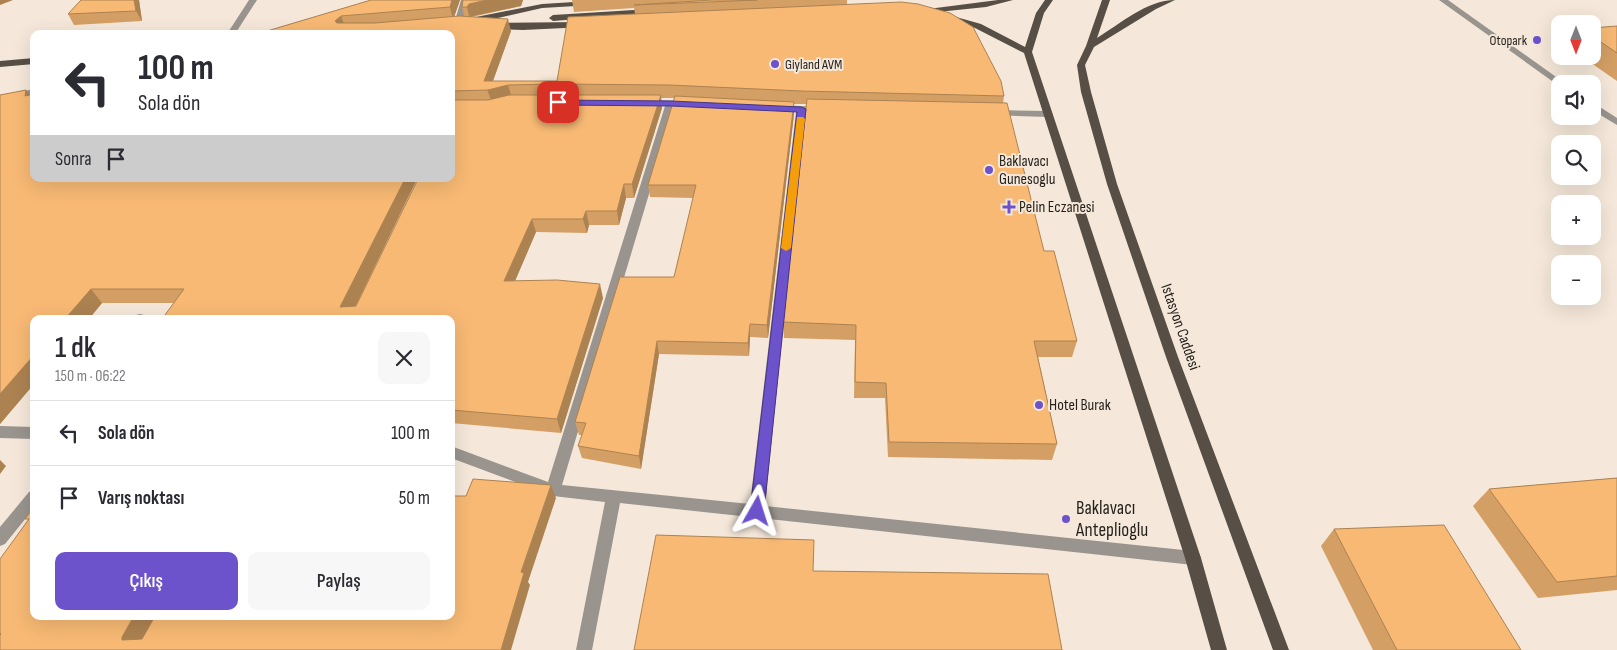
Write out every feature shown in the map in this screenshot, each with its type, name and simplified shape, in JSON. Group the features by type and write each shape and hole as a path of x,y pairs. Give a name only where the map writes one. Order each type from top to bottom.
{"main road":[{"path":"1010,0 986,5 924,10 978,26 1028,52"},
{"path":"1049,0 1040,13 1028,52 1193,558 1219,650"},
{"path":"1090,46 1153,6 1171,0"},
{"path":"453,24 542,6 597,3"},
{"name":"Istasyon Caddesi","path":"1105,6 1081,65 1086,92 1112,184 1172,357 1281,650"},
{"path":"453,24 663,10"},
{"path":"453,24 523,27 599,24"},
{"path":"0,64 30,61"}],"street":[{"path":"234,30 253,0"},
{"path":"453,24 464,0"},
{"path":"1443,0 1551,76"},
{"path":"0,99 30,93"},
{"path":"634,103 699,105"},
{"path":"554,490 671,103"},
{"path":"764,108 831,110"},
{"path":"757,511 801,109"},
{"path":"1601,111 1617,122"},
{"path":"978,113 1048,114"},
{"path":"0,432 30,433"},
{"path":"455,453 554,490 1193,558"},
{"path":"584,650 614,496"},
{"path":"0,539 30,501"}],"building":[{"path":"81,0 134,0 136,11 68,14"},
{"name":"Giyland AVM","path":"371,0 452,0 450,7 341,16 335,21 337,23 375,23 459,16 508,19 484,81 557,81 568,17 901,2 918,4 950,13 973,27 1001,81 1004,96 801,91 669,85 508,85 488,90 455,91 455,30 270,30"},
{"path":"463,0 487,0 462,7"},
{"path":"712,0 757,0 634,5"},
{"path":"1617,26 1617,53 1601,42 1601,27"},
{"path":"26,90 25,96 30,95 30,182 403,182 340,307 356,306 417,182 455,182 455,100 488,100 509,95 661,95 632,184 624,184 617,211 586,211 583,219 532,219 504,281 557,280 600,284 557,419 455,410 455,315 165,315 184,289 91,289 68,315 30,315 30,360 0,394 0,95"},
{"path":"675,96 794,102 767,325 750,324 748,343 657,341 639,456 578,446 586,423 575,422 620,277 674,277 696,185 648,185"},
{"path":"807,99 1007,103 1044,251 1054,251 1077,341 1034,341 1057,444 889,442 886,383 855,382 856,325 783,322"},
{"path":"1617,478 1617,576 1557,582 1489,489"},
{"path":"473,479 551,485 521,572 524,573 501,650 0,650 0,559 29,519 25,519 30,512 30,620 132,620 122,640 142,639 153,620 455,620 455,496 466,496"},
{"path":"1444,525 1521,650 1397,650 1334,529"},
{"path":"656,535 814,540 813,571 1048,574 1062,650 634,650"}],"slow traffic":[{"path":"786,248 800,119"}],"place":[{"name":"Otopark","path":"1537,40"},
{"name":"Giyland AVM","path":"775,64"},
{"name":"Baklavacı Gunesoglu","path":"989,170"},
{"name":"Pelin Eczanesi","path":"1009,207"},
{"name":"Hotel Burak","path":"1039,405"},
{"name":"Baklavacı Anteplioglu","path":"1066,519"}],"route":[{"path":"558,102 671,103 801,109 757,511"}]}
